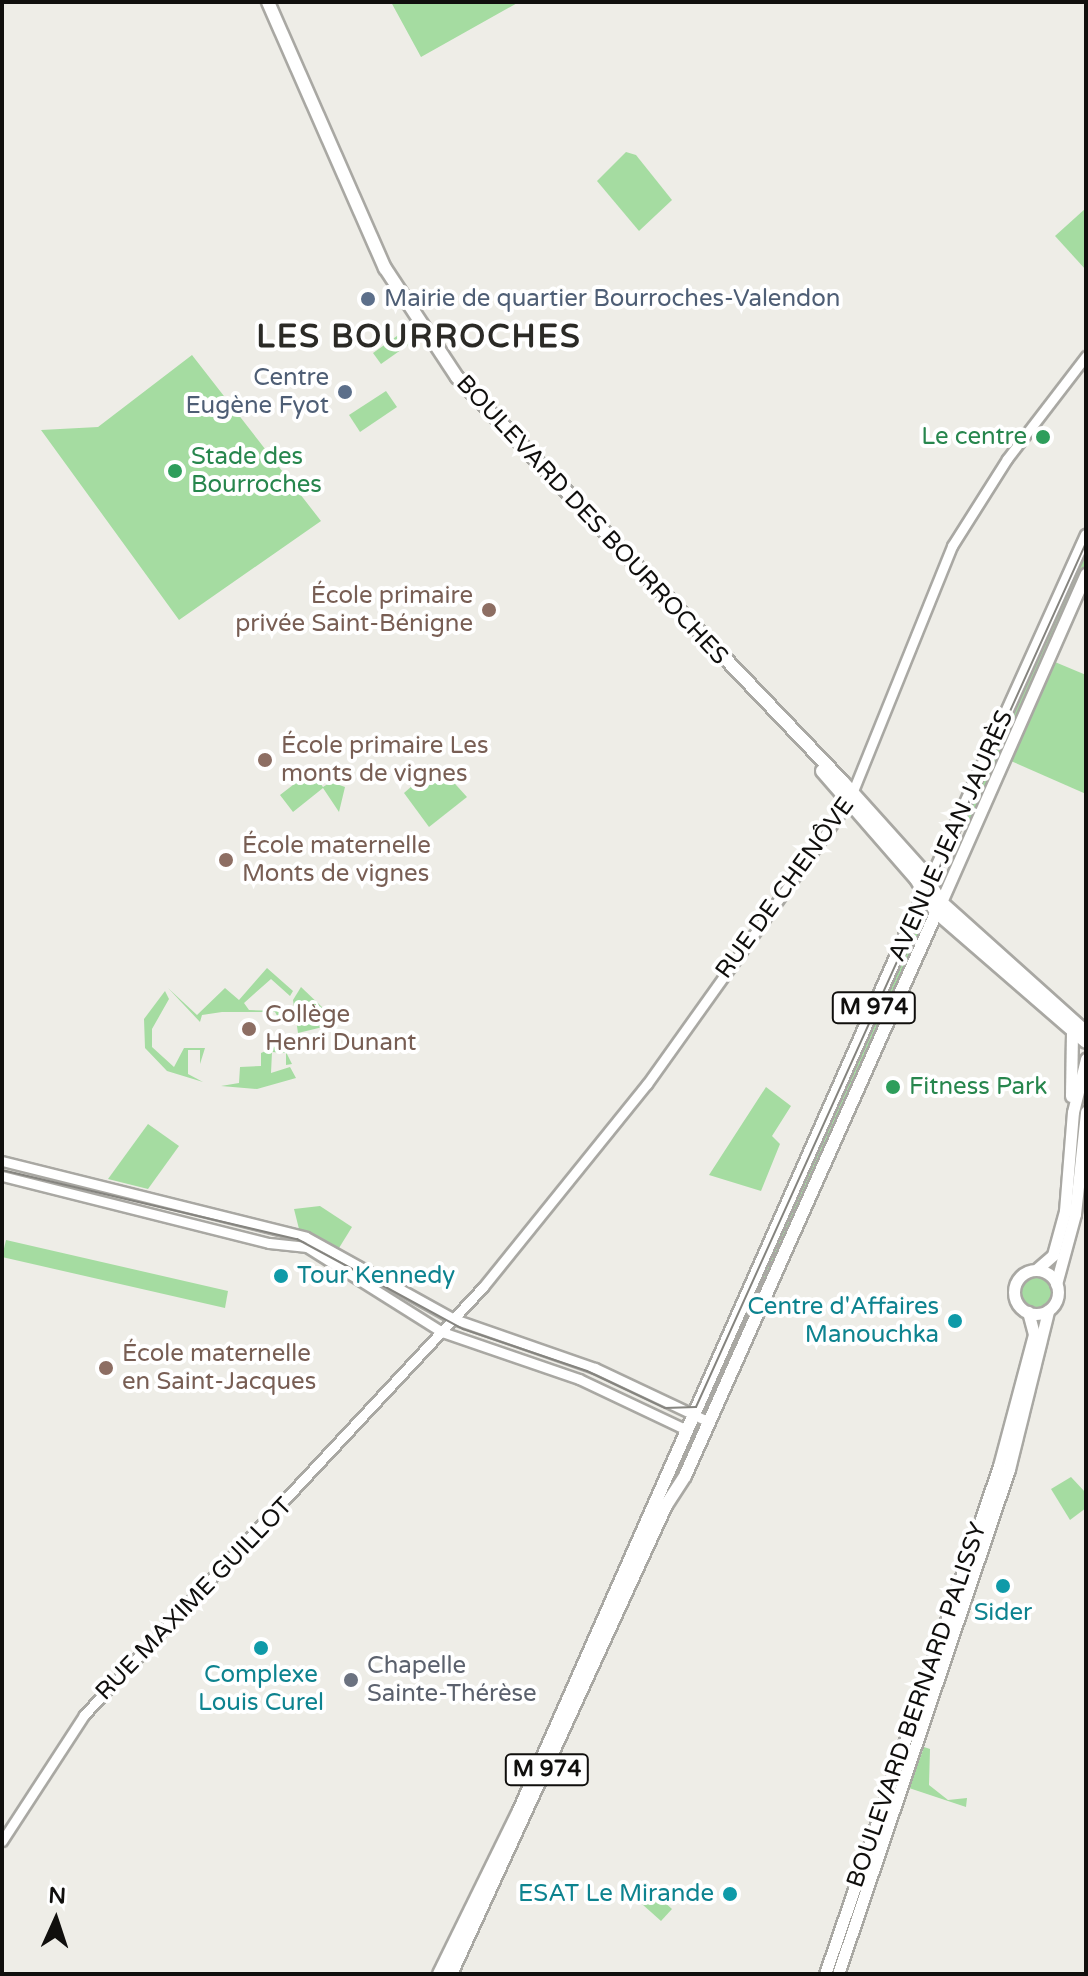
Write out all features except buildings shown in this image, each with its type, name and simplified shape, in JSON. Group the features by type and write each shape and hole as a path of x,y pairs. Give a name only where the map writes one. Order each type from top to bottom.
{"main road":[{"name":"BOULEVARD DES BOURROCHES","path":"268,2 383,263 427,339 851,797 928,886 939,907"},
{"name":"AVENUE JEAN JAURÈS","path":"693,1415 1086,535"},
{"name":"AVENUE JEAN JAURÈS","path":"707,1421 1086,574"},
{"path":"939,907 1086,1032"},
{"path":"939,907 1086,1042"},
{"path":"1069,1017 1086,1018"},
{"path":"1011,1442 1048,1311 1058,1296 1056,1284 1075,1214 1080,1112 1072,1031"},
{"path":"1011,1442 1034,1334 1028,1312 1018,1304 1015,1286 1053,1255 1065,1211 1086,1059"},
{"path":"1036,1270 1056,1284"},
{"path":"1028,1312 1048,1311"},
{"name":"M 974","path":"443,1973 612,1626 693,1415"},
{"name":"M 974","path":"443,1973 613,1601 707,1421"},
{"name":"BOULEVARD BERNARD PALISSY","path":"825,1974 1011,1442"},
{"name":"BOULEVARD BERNARD PALISSY","path":"838,1974 1011,1442"},
{"path":"612,1626 613,1601"}],"street":[{"name":"RUE DE CHENÔVE","path":"405,1372 454,1319 603,1143 851,797 952,546 1007,459 1086,356"},
{"path":"2,1161 296,1233 454,1319 595,1368 707,1421"},
{"path":"2,1176 269,1243 307,1247 442,1332 579,1379 685,1435"},
{"name":"RUE MAXIME GUILLOT","path":"2,1841 84,1715 405,1372"}],"green space":[{"path":"391,2 400,4 519,2 421,57"},
{"path":"626,152 636,155 672,200 639,231 597,181"},
{"path":"1086,208 1086,270 1055,236"},
{"path":"404,331 415,340 381,364 373,353"},
{"name":"Stade des Bourroches","path":"192,355 321,521 179,620 41,430 98,427"},
{"path":"386,391 397,407 360,432 349,415"},
{"path":"1086,539 1086,567 970,828 959,823"},
{"path":"1055,662 1086,675 1086,794 1011,761"},
{"path":"437,764 467,797 429,827 404,793"},
{"path":"311,771 323,787 331,782 345,787 339,812 323,788 293,812 280,795"},
{"path":"915,923 926,927 743,1336 733,1331"},
{"path":"267,968 293,991 290,996 271,979 244,1003 249,1010 280,1011 280,1021 275,1012 222,1012 202,1015 200,1022 168,988 197,1015 225,988 239,1000"},
{"path":"301,987 323,1008 327,1026 298,1033 293,1000"},
{"path":"165,991 169,999 152,1029 152,1047 174,1067 184,1048 205,1048 200,1064 200,1050 188,1050 188,1074 203,1082 167,1071 145,1048 144,1019"},
{"path":"282,1044 292,1064 286,1065 286,1053 272,1052 271,1073 290,1067 296,1078 257,1089 221,1086 239,1083 240,1067 261,1066 261,1053"},
{"path":"766,1087 791,1106 772,1136 780,1144 761,1191 709,1175"},
{"path":"148,1124 179,1146 148,1189 108,1179"},
{"path":"320,1206 352,1227 339,1248 299,1229 294,1209"},
{"path":"6,1240 228,1291 225,1308 2,1257"},
{"path":"1036,1275 1048,1280 1053,1292 1048,1304 1036,1309 1024,1304 1019,1292 1024,1280"},
{"path":"1071,1477 1086,1493 1086,1508 1070,1520 1051,1489"},
{"path":"924,1747 930,1749 929,1785 948,1800 967,1798 966,1807 909,1788"},
{"path":"644,1884 672,1909 661,1921 633,1896"}],"tram line":[{"path":"2,1170 297,1239 463,1329 587,1371 665,1408 696,1407 1086,543"}],"place":[{"name":"Mairie de quartier Bourroches-Valendon","path":"368,299"},
{"name":"Centre Eugène Fyot","path":"345,392"},
{"name":"Le centre","path":"1043,437"},
{"name":"Stade des Bourroches","path":"175,471"},
{"name":"École primaire privée Saint-Bénigne","path":"489,610"},
{"name":"École primaire Les monts de vignes","path":"265,760"},
{"name":"École maternelle Monts de vignes","path":"226,860"},
{"name":"Collège Henri Dunant","path":"249,1029"},
{"name":"Fitness Park","path":"893,1087"},
{"name":"Tour Kennedy","path":"281,1276"},
{"name":"Centre d'Affaires Manouchka","path":"955,1321"},
{"name":"École maternelle en Saint-Jacques","path":"106,1368"},
{"name":"Sider","path":"1003,1586"},
{"name":"Complexe Louis Curel","path":"261,1648"},
{"name":"Chapelle Sainte-Thérèse","path":"351,1680"},
{"name":"ESAT Le Mirande","path":"730,1894"}],"district":[{"name":"LES BOURROCHES","path":"419,337"}]}
